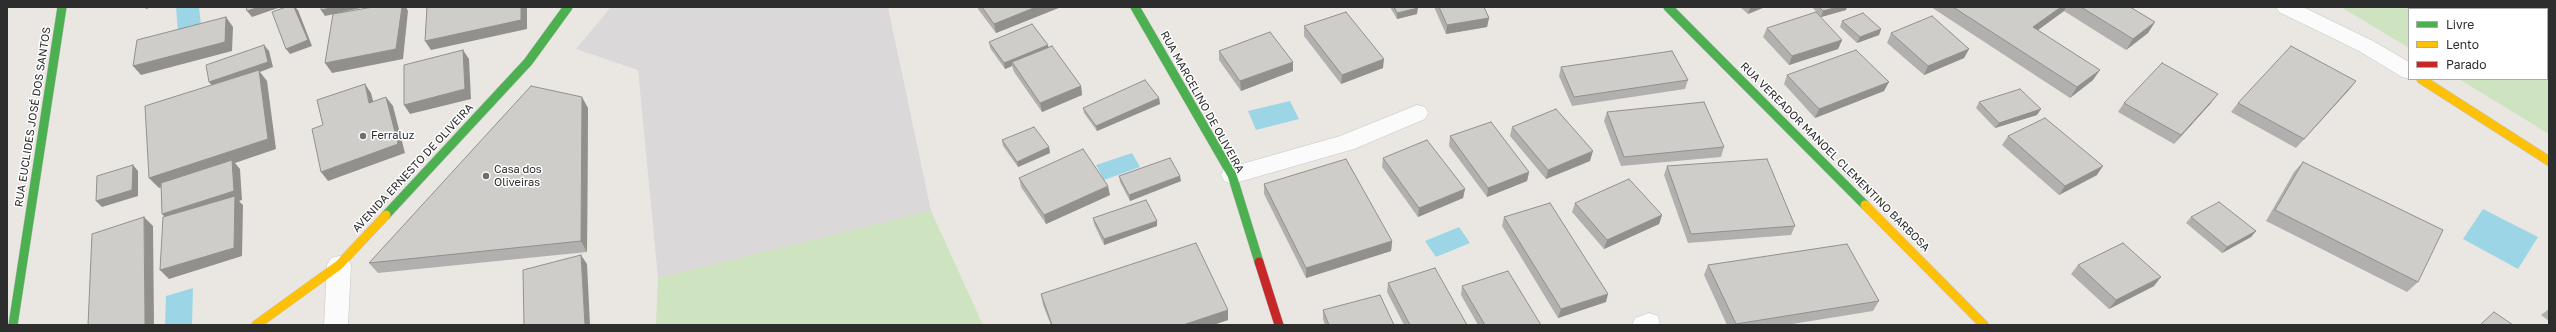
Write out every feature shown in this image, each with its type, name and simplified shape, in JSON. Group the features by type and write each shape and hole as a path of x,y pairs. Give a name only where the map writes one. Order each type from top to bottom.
{"street":[{"name":"RUA EUCLIDES JOSÉ DOS SANTOS","path":"13,325 62,7"},
{"name":"AVENIDA ERNESTO DE OLIVEIRA","path":"256,325 339,265 528,62 568,7"},
{"name":"RUA MARCELINO DE OLIVEIRA","path":"1135,7 1232,175 1279,325"},
{"name":"RUA VEREADOR MANOEL CLEMENTINO BARBOSA","path":"1668,7 1984,325"},
{"path":"2286,7 2366,46 2408,71"},
{"path":"2423,80 2549,161"},
{"path":"1232,175 1346,143 1417,113"},
{"path":"336,325 339,265"}],"shaded area":[{"path":"611,7 888,7 931,211 658,278 638,70 576,49"}],"green space":[{"path":"2341,7 2549,7 2549,134 2461,80 2548,80 2548,8 2408,8 2408,47"},
{"path":"931,211 983,325 656,325 658,278"}],"water":[{"path":"176,7 199,7 201,25 178,32"},
{"path":"1290,101 1299,119 1256,130 1248,111"},
{"path":"1132,153 1140,167 1104,180 1096,165"},
{"path":"2483,209 2538,237 2518,269 2463,239"},
{"path":"1459,227 1470,243 1436,257 1425,241"},
{"path":"193,288 192,324 165,325 166,296"}],"building":[{"path":"246,7 259,7 247,11"},
{"path":"286,7 294,7 308,40 286,49 272,12"},
{"path":"321,7 335,7 321,10"},
{"path":"373,7 402,7 396,49 325,63 333,14"},
{"path":"427,7 521,7 521,20 425,41"},
{"path":"982,7 1036,7 994,24"},
{"path":"1394,7 1417,7 1418,8 1397,13"},
{"path":"1439,7 1484,7 1489,18 1447,25"},
{"path":"1819,7 1838,7 1823,11"},
{"path":"1953,7 2061,7 2033,27 2100,70 2077,87"},
{"path":"2081,7 2130,7 2155,22 2133,39"},
{"path":"1346,12 1384,59 1342,75 1304,26"},
{"path":"1816,12 1842,40 1792,56 1767,28"},
{"path":"1863,13 1881,29 1860,37 1842,21"},
{"path":"1932,16 1969,49 1928,66 1891,33"},
{"path":"226,17 225,42 133,66 137,40"},
{"path":"1032,24 1048,45 1004,63 989,42"},
{"path":"1270,32 1293,62 1240,81 1219,51"},
{"path":"264,45 268,62 209,82 206,65"},
{"path":"1052,46 1081,86 1040,103 1012,62"},
{"path":"2291,46 2356,81 2304,139 2238,103"},
{"path":"463,50 465,89 404,105 404,65"},
{"path":"1856,50 1889,82 1819,109 1787,75"},
{"path":"1672,51 1688,80 1574,97 1561,67"},
{"path":"2162,63 2218,94 2181,135 2124,103"},
{"path":"259,70 268,139 149,178 145,106"},
{"path":"1145,80 1159,98 1096,126 1083,108"},
{"name":"Ferraluz","path":"365,84 369,103 386,97 398,144 321,172 312,129 323,125 317,100"},
{"path":"531,86 582,97 581,241 369,263"},
{"path":"2020,89 2041,109 1999,123 1979,102"},
{"path":"1704,102 1724,147 1624,157 1607,112"},
{"path":"1556,109 1593,151 1548,170 1512,127"},
{"path":"2045,118 2103,166 2065,186 2008,136"},
{"path":"1491,122 1529,172 1488,188 1450,136"},
{"path":"1034,127 1049,147 1017,162 1002,140"},
{"path":"1427,140 1465,189 1419,208 1383,158"},
{"path":"1083,149 1108,186 1044,215 1019,178"},
{"path":"1170,158 1180,176 1129,195 1119,176"},
{"path":"1346,159 1392,241 1306,268 1264,184"},
{"path":"1767,159 1795,226 1691,234 1667,166"},
{"path":"232,160 234,191 162,214 161,183"},
{"path":"2303,162 2443,230 2418,282 2275,210"},
{"path":"133,165 132,190 96,201 97,176"},
{"path":"1629,179 1662,215 1607,240 1575,203"},
{"path":"235,196 234,248 160,270 163,217"},
{"path":"1146,200 1157,221 1104,239 1093,218"},
{"path":"2219,202 2256,231 2227,247 2191,217"},
{"path":"1550,203 1608,294 1561,309 1504,217"},
{"path":"144,217 145,325 88,325 92,234"},
{"path":"1196,243 1228,310 1183,325 1052,325 1041,294"},
{"path":"2123,243 2161,277 2116,300 2078,265"},
{"path":"1847,244 1879,301 1736,324 1708,265"},
{"path":"581,255 585,325 524,325 523,270"},
{"path":"1435,268 1467,325 1410,325 1388,283"},
{"path":"1508,271 1541,325 1485,325 1462,286"},
{"path":"1380,295 1394,325 1329,325 1323,310"},
{"path":"2494,312 2513,325 2480,325"}],"traffic: fast":[{"path":"13,325 62,7"},
{"path":"386,215 528,62 568,7"},
{"path":"1135,7 1232,175 1259,262"},
{"path":"1668,7 1865,205"}],"traffic: slow":[{"path":"2423,80 2549,161"},
{"path":"1865,205 1984,325"},
{"path":"256,325 339,265 386,215"}],"traffic: jam":[{"path":"1259,262 1279,325"}],"place":[{"name":"Ferraluz","path":"363,136"},
{"name":"Casa dos Oliveiras","path":"486,176"}]}
